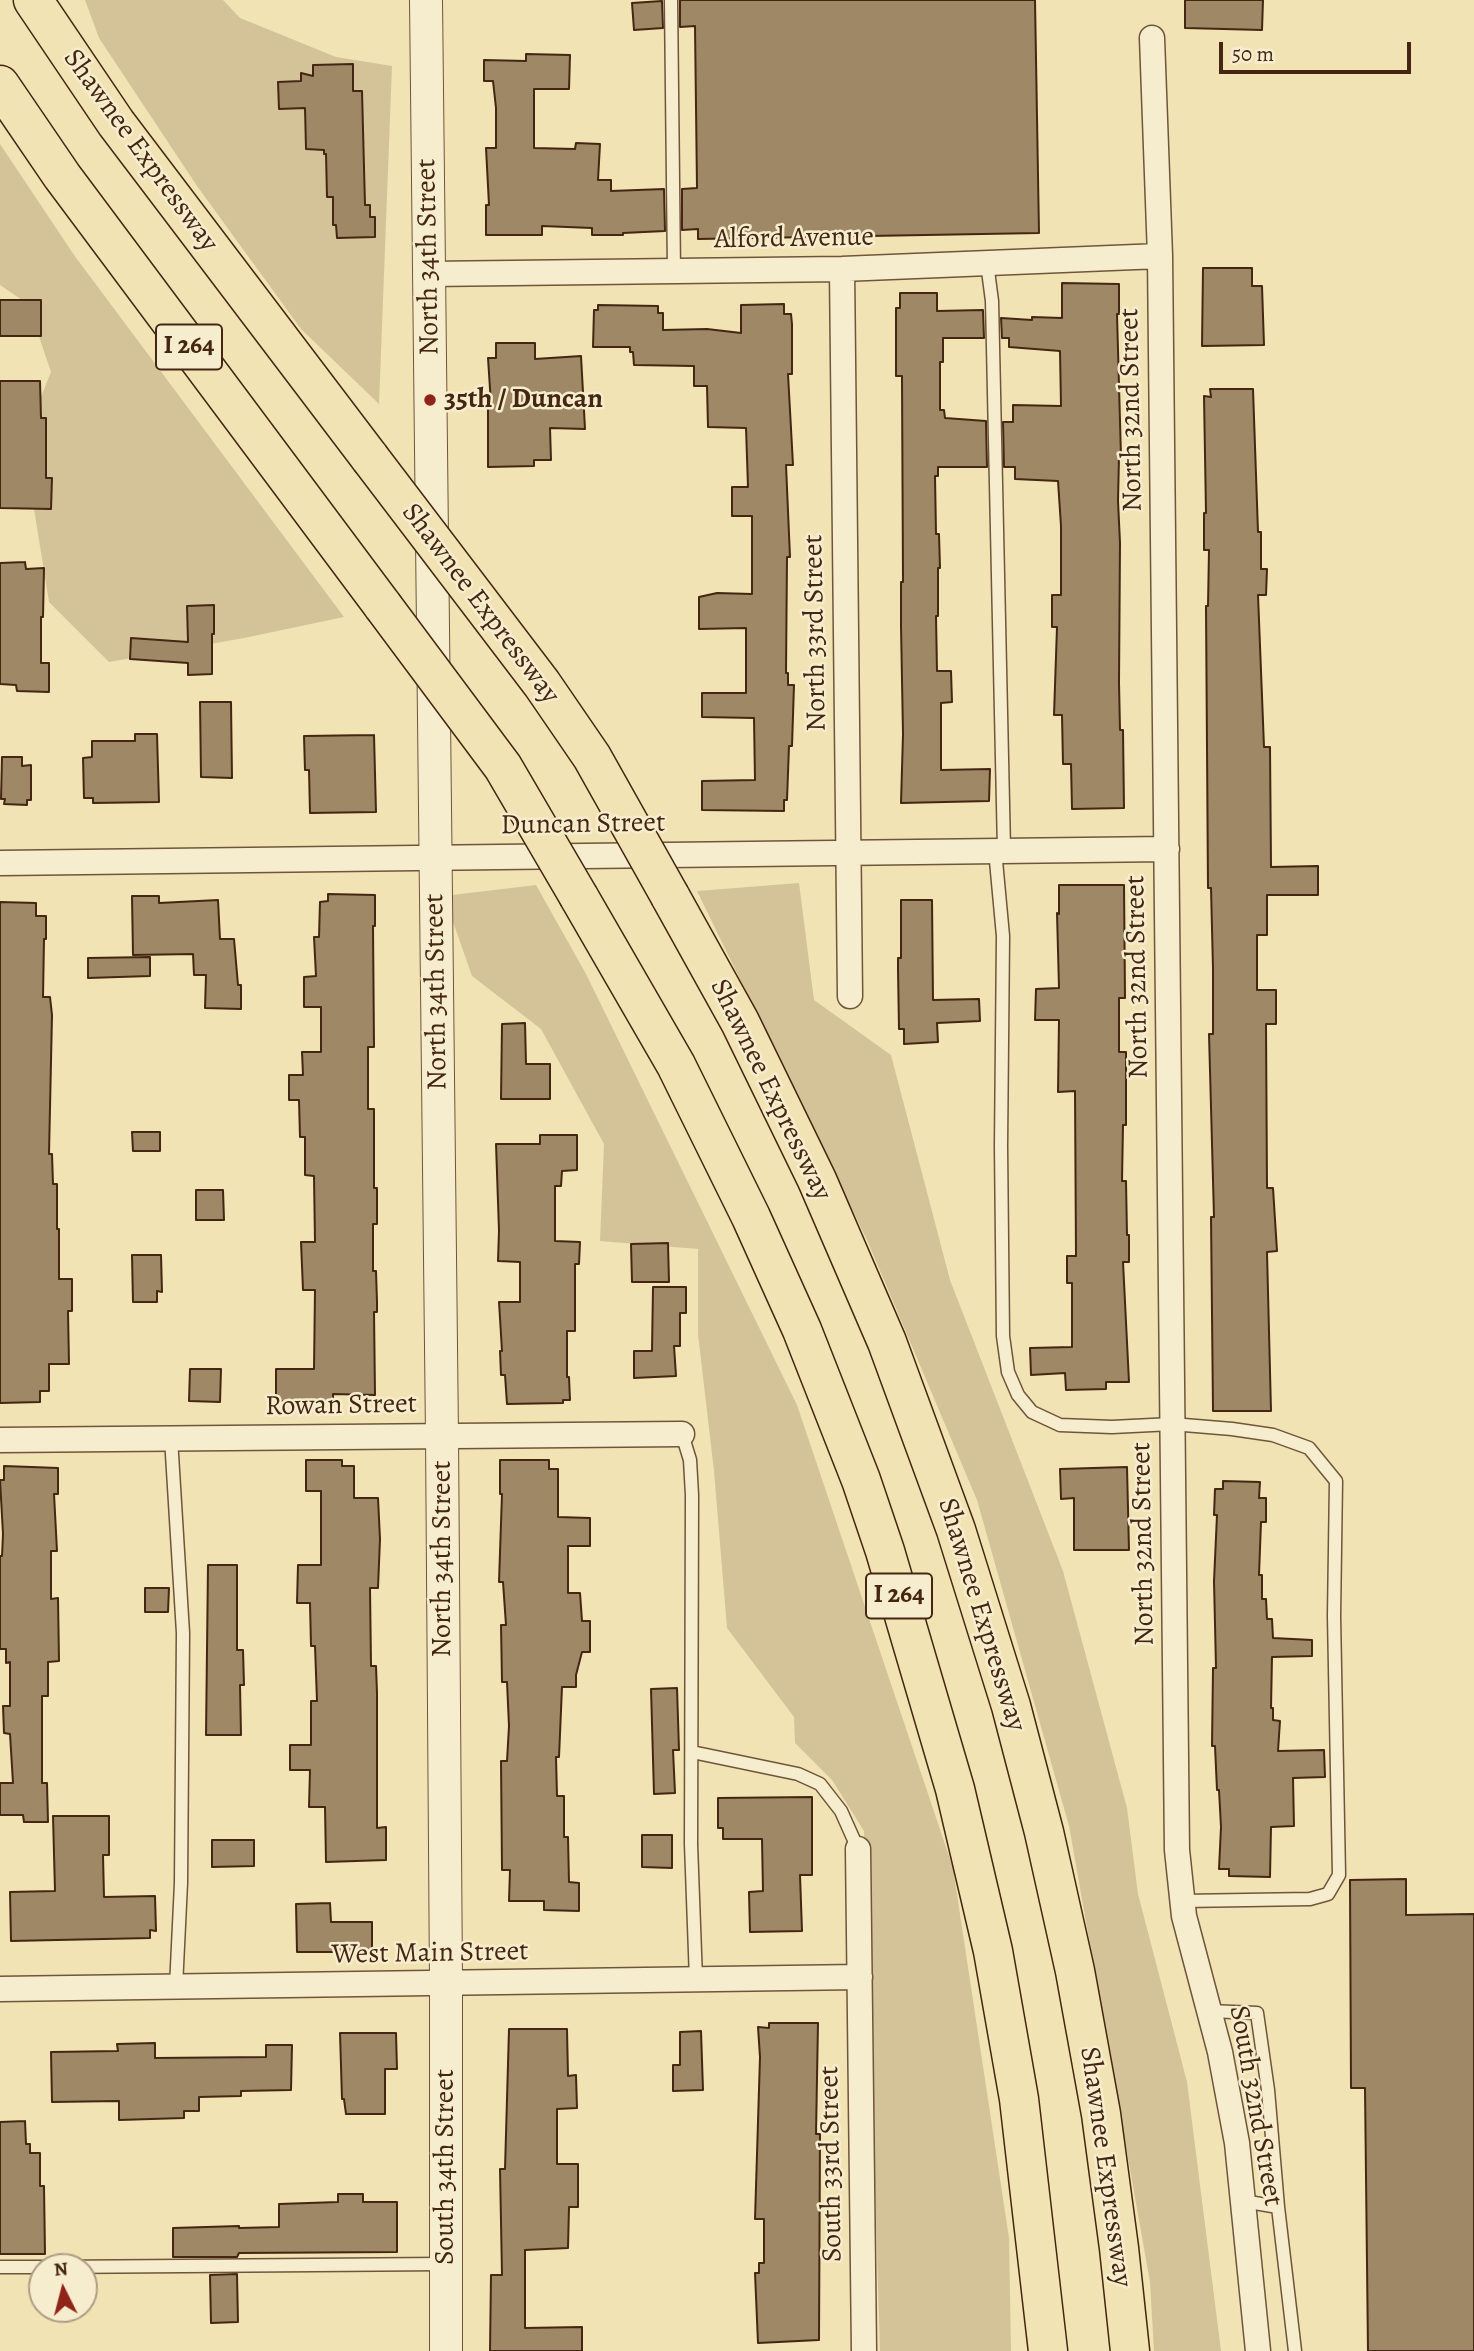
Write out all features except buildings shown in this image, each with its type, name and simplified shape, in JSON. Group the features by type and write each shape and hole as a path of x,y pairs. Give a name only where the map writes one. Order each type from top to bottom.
{"highway":[{"name":"Shawnee Expressway","path":"33,0 117,123 542,684 592,757 740,1022 817,1180 887,1342 960,1543 1012,1706 1075,1971 1101,2113 1119,2248 1129,2351"},
{"name":"I 264","path":"0,85 62,176 503,767 677,1065 751,1217 802,1330 861,1480 886,1551 948,1762 993,1951 1019,2099 1048,2351"}],"street":[{"name":"North 34th Street","path":"426,0 446,1983"},
{"name":"North 32nd Street","path":"1152,38 1160,256 1177,1850 1184,1909"},
{"name":"Alford Avenue","path":"429,274 842,269 1160,256"},
{"name":"North 33rd Street","path":"842,269 850,996"},
{"name":"Duncan Street","path":"0,863 1167,849"},
{"name":"Rowan Street","path":"0,1440 682,1434"},
{"path":"858,1849 860,1977"},
{"name":"South 32nd Street","path":"1184,1909 1220,2053 1237,2143 1258,2351"},
{"name":"West Main Street","path":"0,1989 860,1977"},
{"name":"South 33rd Street","path":"860,1977 864,2351"},
{"name":"South 34th Street","path":"446,1983 446,2351"}],"lane":[{"path":"671,0 674,271"},
{"path":"986,263 992,301 999,850 1003,936 1003,1323 1007,1372 1018,1395 1032,1412 1060,1425 1112,1427 1172,1424 1273,1435 1308,1448 1336,1481 1334,1616 1339,1875 1328,1894 1310,1899 1184,1909"},
{"path":"682,1434 690,1460 692,1495 691,1844 696,1980"},
{"path":"171,1438 183,1633 181,1883 176,1987"},
{"path":"692,1752 798,1774 820,1784 841,1811 858,1849"},
{"path":"1209,2011 1257,2013 1268,2090 1295,2351"},
{"path":"1243,2201 1278,2207"},
{"path":"98,2267 446,2264"},
{"path":"0,2267 28,2267"}],"shaded area":[{"path":"85,0 223,0 240,18 336,57 392,66 379,404 301,329 197,186 99,38"},
{"path":"0,144 74,255 344,617 109,662 49,602 23,441 51,372 28,304 0,285"},
{"path":"799,883 814,1000 891,1055 950,1280 1063,1571 1127,1808 1138,1894 1187,2082 1221,2351 1154,2351 1150,2282 1069,1826 977,1500 867,1240 697,891"},
{"path":"536,885 586,974 797,1405 953,1868 1009,2238 1011,2351 880,2351 864,1831 832,1780 795,1743 794,1717 727,1628 714,1471 698,1334 698,1249 600,1241 604,1144 541,1029 472,976 444,896"}],"place":[{"name":"35th / Duncan","path":"430,400"}]}
